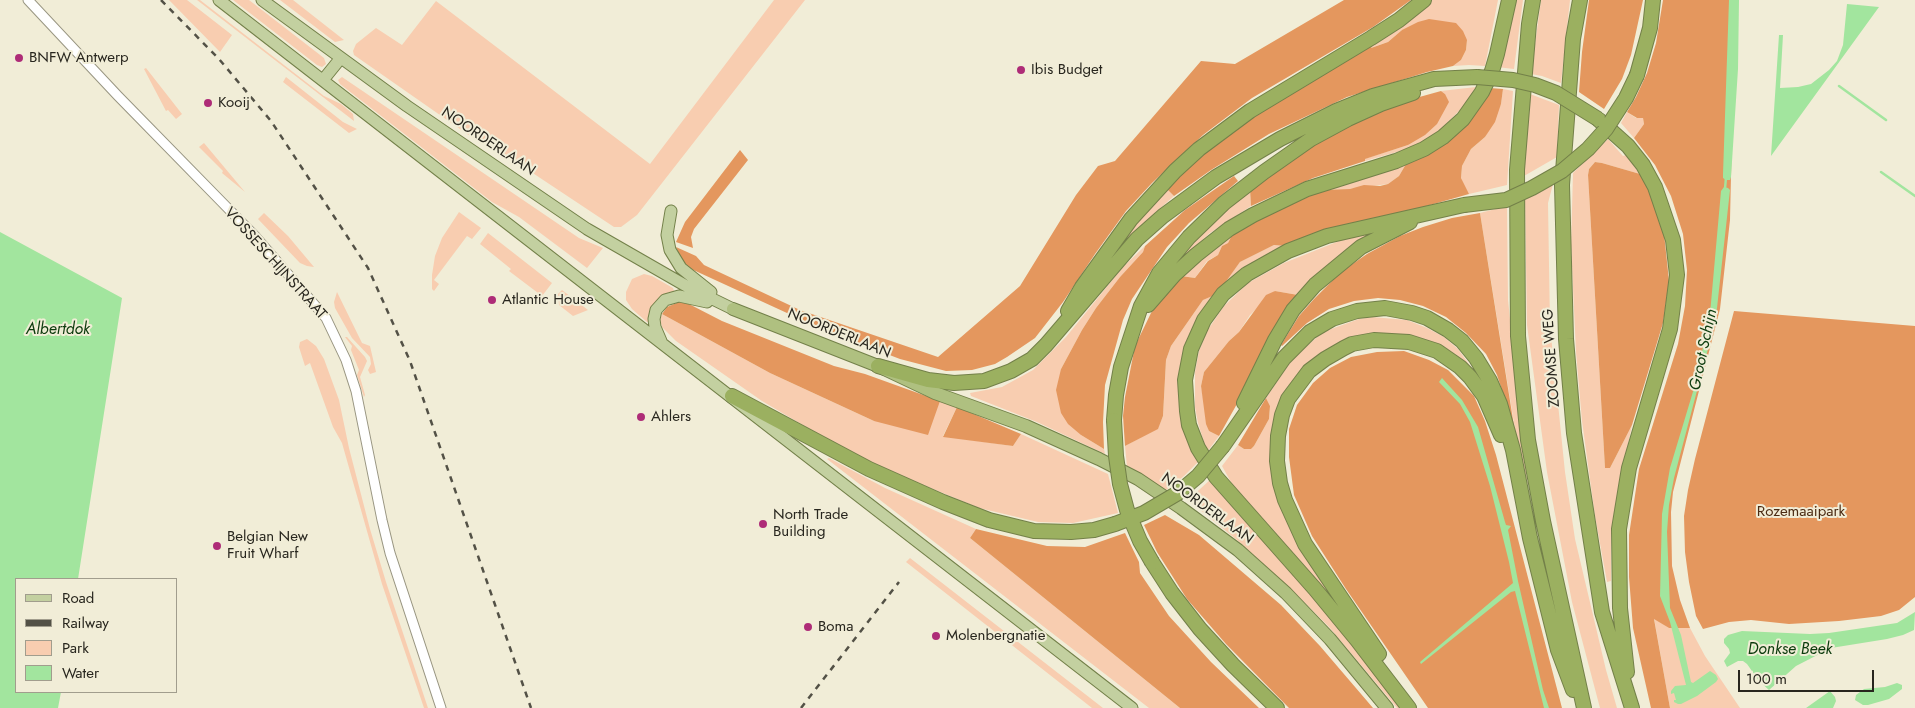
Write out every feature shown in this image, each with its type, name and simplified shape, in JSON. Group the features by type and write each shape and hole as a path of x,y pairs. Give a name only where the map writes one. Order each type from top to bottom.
{"highway":[{"path":"1061,328 1082,287 1131,219 1198,149 1265,101 1371,38 1399,20 1424,0"},
{"path":"1135,326 1150,303 1175,274 1201,250 1229,229 1253,215 1307,189 1396,161 1424,149 1444,137 1463,119 1482,92 1492,71 1509,0"},
{"name":"ZOOMSE WEG","path":"1533,0 1529,24 1517,170 1518,336 1528,440 1541,512 1584,708"},
{"name":"ZOOMSE WEG","path":"1580,0 1573,39 1562,185 1566,339 1574,433 1602,612 1631,705"},
{"path":"1408,708 1357,640 1315,589 1216,477 1198,448 1187,411 1185,380 1191,349 1204,320 1223,294 1248,274 1288,251 1327,236 1357,228 1464,205 1506,200 1562,171 1588,149 1606,129 1626,98 1637,75 1650,28 1653,0"},
{"path":"878,366 943,382 971,382 1000,376 1022,365 1039,352 1137,239 1163,216 1216,177 1280,139 1336,111 1373,96 1435,83 1477,77 1513,80 1556,93 1598,119 1628,146 1643,166 1655,187 1673,240 1677,275 1670,329 1629,468 1619,529 1620,608 1631,705"},
{"path":"1277,708 1200,629 1172,593 1136,533 1120,484 1116,456 1114,420 1118,380 1146,295 1169,260 1206,220 1264,172 1311,139 1348,119 1435,83"},
{"path":"1223,446 1275,340 1300,301 1330,271 1361,247 1428,214"},
{"path":"732,396 869,469 989,520 1034,531 1071,532 1094,530 1144,513 1178,493 1198,476 1223,446 1284,358 1310,332 1332,319 1357,311 1385,308 1400,310 1427,318 1448,330 1462,341 1484,369 1500,404 1513,450 1530,538 1558,650 1580,708"},
{"name":"NOORDERLAAN","path":"733,309 878,366 935,393 1062,441 1138,479 1238,550 1286,593 1330,639 1388,708"},
{"path":"1417,708 1318,567 1293,521 1280,483 1277,461 1279,425 1288,400 1302,379 1315,366 1352,344 1385,339 1422,345 1450,359 1460,367 1484,396 1503,439 1523,494"}],"main road":[{"path":"219,0 1132,708"},
{"name":"NOORDERLAAN","path":"262,0 340,59 587,229 688,287 733,309"},
{"path":"323,80 340,59"},
{"path":"670,210 667,235 669,247 675,259 690,276 733,309"},
{"path":"662,342 655,327 654,319 656,310 665,300 687,296 733,309"}],"street":[{"name":"VOSSESCHIJNSTRAAT","path":"28,0 118,96 255,236 326,318 346,360 356,390 390,553 441,708"}],"green space":[{"path":"169,0 187,0 232,35 220,52"},
{"path":"197,0 200,0 324,96 341,104 353,114 354,121"},
{"path":"233,0 249,0 324,58 326,64 322,67 317,65"},
{"path":"280,0 293,0 344,40 335,42"},
{"path":"774,0 805,0 637,215 621,227 614,227 489,144 470,136 354,55 353,51 356,44 376,28 402,45 436,1 650,164"},
{"path":"1344,0 1411,0 1373,27 1252,98 1203,135 1152,183 1126,211 1063,302 1035,338 995,364 972,370 946,371 900,359 824,330 689,268 681,259 676,247 696,256 704,265 800,310 938,357 1020,286 1076,195 1098,166 1115,161 1201,61 1235,64"},
{"path":"1432,0 1498,0 1485,66 1453,66 1461,60 1466,50 1467,40 1402,30 1388,42 1370,48 1374,43"},
{"path":"1512,0 1523,0 1514,69 1497,67"},
{"path":"1541,0 1570,0 1561,83 1531,74"},
{"path":"1589,0 1643,0 1631,55 1622,79 1604,109 1579,92"},
{"path":"1663,0 1735,0 1730,220 1720,309 1673,492 1671,512 1672,566 1680,600 1690,628 1669,628 1654,619 1670,708 1651,708 1633,628 1629,577 1629,535 1639,469 1678,344 1685,306 1687,270 1683,234 1671,196 1655,165 1634,138 1644,124 1643,118 1637,118 1627,112 1647,73 1656,43"},
{"path":"1429,19 1456,23 1463,31 1467,40 1466,50 1461,60 1453,66 1427,72 1347,97 1269,134 1211,170 1174,196 1165,187 1232,128 1374,43 1371,48 1388,42 1402,30 1418,22"},
{"path":"146,68 182,114 176,119 168,110 166,111 144,69"},
{"path":"286,77 343,122 357,129 349,133 283,82"},
{"path":"342,77 579,238 603,248 587,268 519,217 492,202 340,84 338,80"},
{"path":"1476,87 1467,103 1434,136 1404,150 1365,161 1364,159 1408,145 1445,94 1441,91"},
{"path":"1490,88 1503,89 1501,104 1495,122 1485,137 1471,149 1462,166 1461,178 1469,194 1285,246 1274,245 1240,262 1217,294 1203,300 1171,346 1166,360 1163,416 1158,429 1125,446 1123,416 1135,346 1151,313 1166,291 1181,276 1195,278 1208,261 1218,255 1222,246 1228,243 1233,233 1258,218 1320,190 1350,189 1364,185 1380,186 1388,184 1399,176 1406,164 1435,149"},
{"path":"1503,89 1513,91 1507,185 1469,194 1461,178 1462,166 1471,149 1485,137 1501,104"},
{"path":"1441,91 1449,102 1437,124 1425,135 1408,145 1313,178 1251,206 1250,189 1297,156 1338,131 1405,101"},
{"path":"1530,94 1559,105 1557,157 1524,176"},
{"path":"1627,112 1636,118 1643,118 1644,124 1634,138 1621,123"},
{"path":"1608,139 1623,156 1626,155 1640,174 1595,162 1589,169 1588,175 1605,468 1610,468 1632,425 1614,513 1611,538 1611,581 1607,582 1595,516 1582,421 1576,352 1571,245 1573,173"},
{"path":"204,143 245,192 222,173 223,171 199,147"},
{"path":"740,150 748,160 694,229 691,237 693,248 676,242 685,222"},
{"path":"1595,162 1640,174 1663,224 1669,281 1663,323 1632,425 1610,468 1605,468 1588,175 1589,169"},
{"path":"1406,164 1399,176 1388,184 1350,189 1320,190"},
{"path":"1234,176 1238,181 1189,223 1167,247 1132,299 1123,320 1105,385 1104,449 1081,435 1068,424 1061,413 1056,390 1061,369 1096,308 1120,277 1143,252 1145,246 1185,210"},
{"path":"1553,184 1548,203 1550,326 1565,472 1575,539 1606,670 1617,708 1600,708 1572,602 1547,472 1527,325 1525,199"},
{"path":"1165,187 1174,196 1136,230 1110,258 1129,226"},
{"path":"1250,189 1251,206 1210,233 1177,263 1174,262 1199,233"},
{"path":"1507,206 1508,300 1528,490 1525,491 1480,213"},
{"path":"459,212 481,228 472,239 467,236 434,280 439,284 434,291 432,289 432,275 435,256 442,238"},
{"path":"264,213 288,236 314,267 300,263 258,219"},
{"path":"1480,213 1514,426 1497,375 1486,354 1466,333 1446,317 1423,306 1400,300 1378,298 1354,301 1329,309 1307,323 1281,345 1299,316 1314,299 1341,272 1367,254 1400,236 1423,227 1452,218"},
{"path":"1378,230 1298,295 1275,291 1250,315 1239,332 1229,341 1204,372 1201,386 1209,431 1219,436 1207,452 1195,407 1195,372 1199,351 1207,331 1224,306 1248,283 1284,263 1339,241"},
{"path":"488,233 552,283 542,296 509,271 511,269 480,244"},
{"path":"1233,233 1228,243 1222,246 1218,255 1207,261 1195,278 1181,276"},
{"path":"1274,245 1285,246 1260,258 1235,275 1183,364 1199,461 1166,490 1127,467 1125,446 1158,428 1163,416 1166,360 1171,346 1203,300 1217,293 1240,262"},
{"path":"1145,246 1143,252 1120,277 1096,308 1061,369 1081,435 1104,449 1105,454 1037,422 971,396 970,393 1002,387 1033,370 1066,337 1123,267"},
{"path":"644,274 652,276 673,288 674,291 668,293 650,322 647,322 632,309 626,300 626,292 632,279"},
{"path":"562,290 588,310 573,316 559,305 558,294"},
{"path":"1275,291 1298,295 1219,436 1209,431 1206,424 1201,386 1204,372 1229,341 1239,332 1266,295"},
{"path":"337,292 362,343 370,346 376,372 370,374 368,370 371,364 370,357 352,338 335,308 334,302"},
{"path":"679,302 687,303 722,321 834,366 865,374 940,401 928,435 874,421 770,373 662,314 667,307"},
{"name":"Rozemaaipark","path":"1734,311 1915,326 1915,597 1899,610 1881,616 1839,621 1789,624 1751,620 1729,622 1703,629 1696,616 1689,582 1685,552 1684,516 1695,459"},
{"path":"662,314 770,373 874,421 940,401 957,407 943,436 1013,446 1021,434 1108,474 1118,513 1073,523 1038,522 979,508 880,467 762,401 676,341 662,327 660,320"},
{"path":"1372,317 1407,320 1444,337 1458,349 1479,378 1467,365 1374,335 1294,381 1273,459 1329,591 1328,593 1232,484 1222,466 1238,445 1244,449 1251,449 1254,446 1269,419 1270,406 1266,398 1293,358 1323,332 1359,319"},
{"path":"345,337 367,361 360,377 364,397 357,375 359,370 351,350 352,346"},
{"path":"307,339 316,346 324,359 339,400 370,529 428,708 424,708 382,584 342,443 333,427 310,363 305,366 299,347 300,342"},
{"path":"1404,351 1429,360 1448,370 1474,396 1485,421 1496,455 1562,708 1428,708 1312,536 1294,495 1289,457 1289,429 1297,405 1313,383 1330,368 1351,357 1377,352"},
{"path":"1266,398 1270,406 1269,419 1254,446 1251,449 1244,449 1238,445"},
{"path":"957,407 1021,434 1013,446 943,437"},
{"path":"829,458 885,488 976,529 970,538 1180,708 1149,708 827,459"},
{"path":"1211,479 1279,553 1404,708 1397,708 1329,627 1296,594 1237,540 1188,500"},
{"path":"1165,515 1199,535 1281,605 1320,646 1373,708 1289,708 1226,644 1187,599 1157,552 1144,525"},
{"path":"976,529 1047,546 1085,547 1125,533 1139,562 1140,573 1169,616 1211,662 1259,708 1180,708 970,538"},
{"path":"910,558 1103,708 1092,708 906,562"},
{"path":"1654,618 1669,628 1690,628 1705,656 1740,708 1670,708"}],"water":[{"path":"1729,0 1739,0 1738,69 1731,177 1730,180 1726,180 1723,178 1723,174"},
{"path":"1847,4 1879,7 1771,156 1779,35 1783,35 1780,88 1811,84 1837,61 1843,45"},
{"path":"1724,187 1730,190 1717,308 1674,478 1667,532 1670,608 1681,635 1691,682 1693,683 1710,671 1718,679 1697,696 1678,704 1674,702 1676,700 1674,693 1671,694 1671,691 1675,686 1686,685 1670,622 1660,596 1662,514 1670,468 1695,385 1710,314 1721,191"},
{"name":"Albertdok","path":"0,232 122,298 78,578 15,578 15,693 61,693 58,708 0,708"},
{"path":"1442,378 1462,400 1478,427 1506,525 1511,526 1508,530 1518,581 1543,690 1549,708 1544,708 1515,591 1511,592 1421,664 1420,662 1513,583 1490,486 1470,422 1460,404 1439,382"},
{"name":"Donkse Beek","path":"1915,612 1914,630 1887,639 1831,648 1796,666 1769,690 1743,661 1738,661 1727,667 1724,661 1730,653 1724,643 1724,639 1728,635 1742,631 1829,633 1897,623"},
{"path":"1897,683 1902,685 1902,689 1889,699 1868,705 1863,705 1855,700 1856,695 1864,689 1885,687"},
{"path":"1830,691 1836,701 1833,708 1806,708"}],"waterway":[{"path":"1839,86 1886,120"},
{"path":"1881,172 1915,196"},
{"name":"Groot Schijn","path":"1725,189 1726,177"}],"railway":[{"path":"161,0 219,59 271,121 368,268 410,361 531,708"},
{"path":"801,708 899,582"}],"place":[{"name":"BNFW Antwerp","path":"19,58"},
{"name":"Ibis Budget","path":"1021,70"},
{"name":"Kooij","path":"208,103"},
{"name":"Atlantic House","path":"492,300"},
{"name":"Ahlers","path":"641,417"},
{"name":"North Trade Building","path":"763,524"},
{"name":"Belgian New Fruit Wharf","path":"217,546"},
{"name":"Boma","path":"808,627"},
{"name":"Molenbergnatie","path":"936,636"}]}
